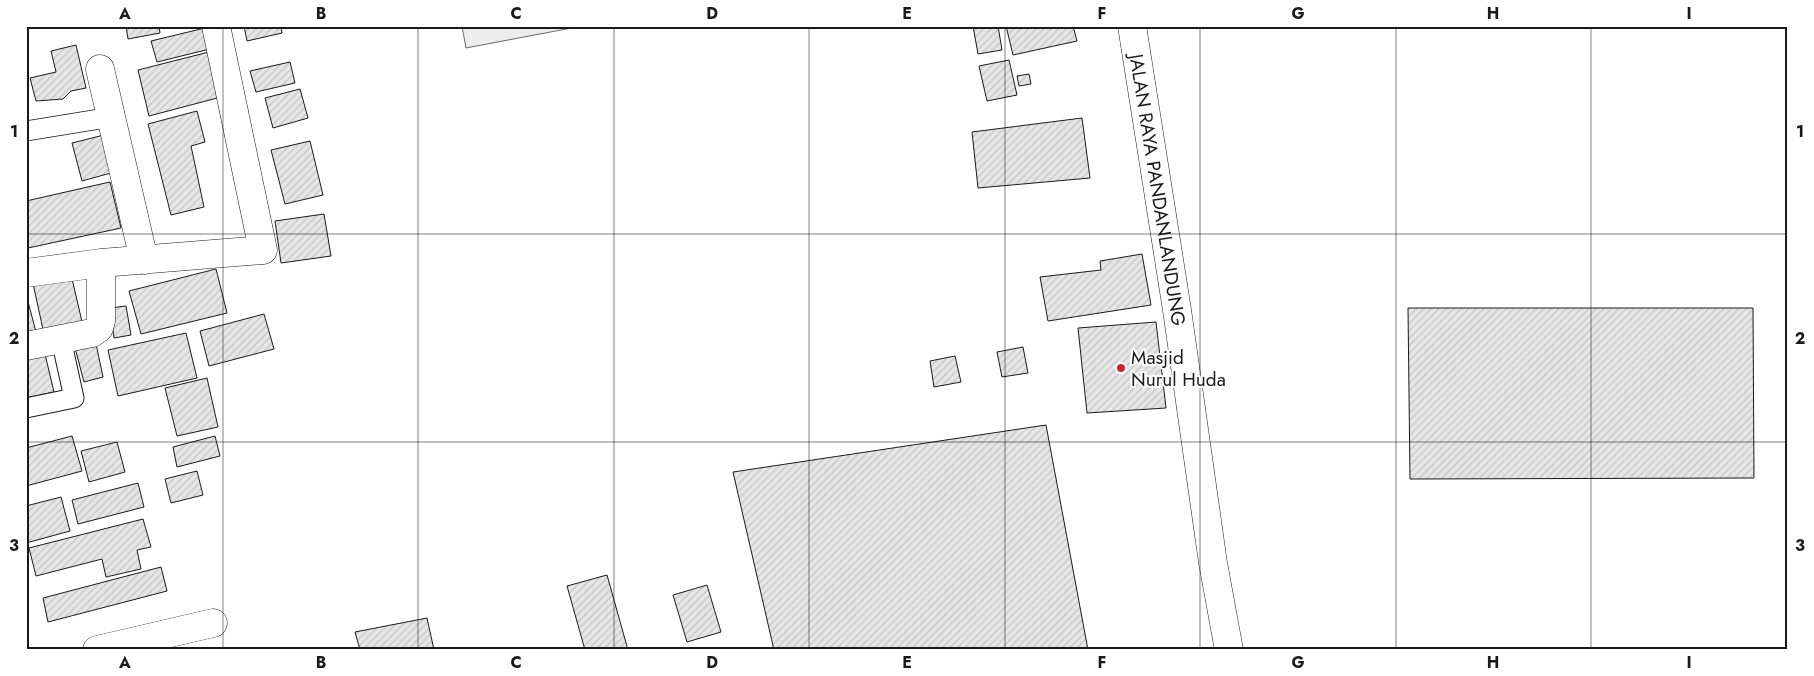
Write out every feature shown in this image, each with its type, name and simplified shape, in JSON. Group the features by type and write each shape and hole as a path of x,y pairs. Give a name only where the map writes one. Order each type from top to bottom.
{"street":[{"path":"26,273 100,263 263,250 216,26"},
{"name":"JALAN RAYA PANDANLANDUNG","path":"1132,26 1176,300 1212,553 1229,650"},
{"path":"100,69 144,260"},
{"path":"26,346 92,333 99,328 101,322 100,263"},
{"path":"97,650 213,623"}],"lane":[{"path":"26,131 112,117"},
{"path":"26,408 74,398 61,339"}],"shaded area":[{"path":"462,26 582,26 466,48"}],"building":[{"path":"126,26 159,26 160,33 128,39"},
{"path":"244,26 281,26 282,33 247,41"},
{"path":"973,26 998,26 1002,50 978,54"},
{"path":"1006,26 1073,26 1077,41 1013,55"},
{"path":"209,27 214,48 157,62 151,41"},
{"path":"76,45 86,88 71,91 63,99 36,101 30,78 56,72 51,51"},
{"path":"209,52 221,97 149,116 138,70"},
{"path":"1009,60 1017,95 987,101 979,66"},
{"path":"290,62 295,83 256,92 250,71"},
{"path":"1029,74 1031,84 1019,86 1017,76"},
{"path":"300,89 308,118 273,128 265,98"},
{"path":"197,111 205,142 191,146 204,207 171,215 148,124"},
{"path":"1082,118 1090,178 978,188 972,132"},
{"path":"108,134 118,171 82,181 72,143"},
{"path":"310,141 323,195 285,204 271,150"},
{"path":"110,182 121,228 28,248 26,239 26,201"},
{"path":"324,214 331,256 281,263 275,221"},
{"path":"1142,254 1151,305 1048,321 1040,277 1101,270 1100,261"},
{"path":"216,269 227,313 141,334 129,291"},
{"path":"70,270 83,326 44,334 32,279"},
{"path":"26,294 36,332 26,334"},
{"path":"126,306 131,335 114,338 110,308"},
{"path":"1408,308 1753,308 1754,478 1410,479"},
{"path":"264,314 274,349 209,366 200,331"},
{"name":"Masjid Nurul Huda","path":"1156,322 1166,408 1087,413 1078,328"},
{"path":"186,333 197,378 118,396 108,350"},
{"path":"95,339 103,377 84,382 74,344"},
{"path":"1023,347 1028,373 1002,377 997,352"},
{"path":"44,350 54,392 26,398 26,354"},
{"path":"955,356 961,382 934,387 930,361"},
{"path":"207,378 218,427 177,436 165,388"},
{"path":"1046,425 1088,650 774,650 733,472"},
{"path":"72,436 82,471 26,486 26,448"},
{"path":"215,436 220,456 177,467 173,447"},
{"path":"117,442 125,472 89,482 81,451"},
{"path":"197,471 203,495 171,503 165,479"},
{"path":"138,483 144,507 78,524 72,500"},
{"path":"61,497 70,531 26,543 26,506"},
{"path":"143,519 151,547 137,550 141,569 106,577 102,559 36,576 29,548"},
{"path":"161,567 167,591 48,622 43,598"},
{"path":"607,575 628,650 585,650 567,586"},
{"path":"707,585 721,632 687,642 673,595"},
{"path":"427,618 434,650 360,650 355,632"}],"place":[{"name":"Masjid Nurul Huda","path":"1121,368"}]}
